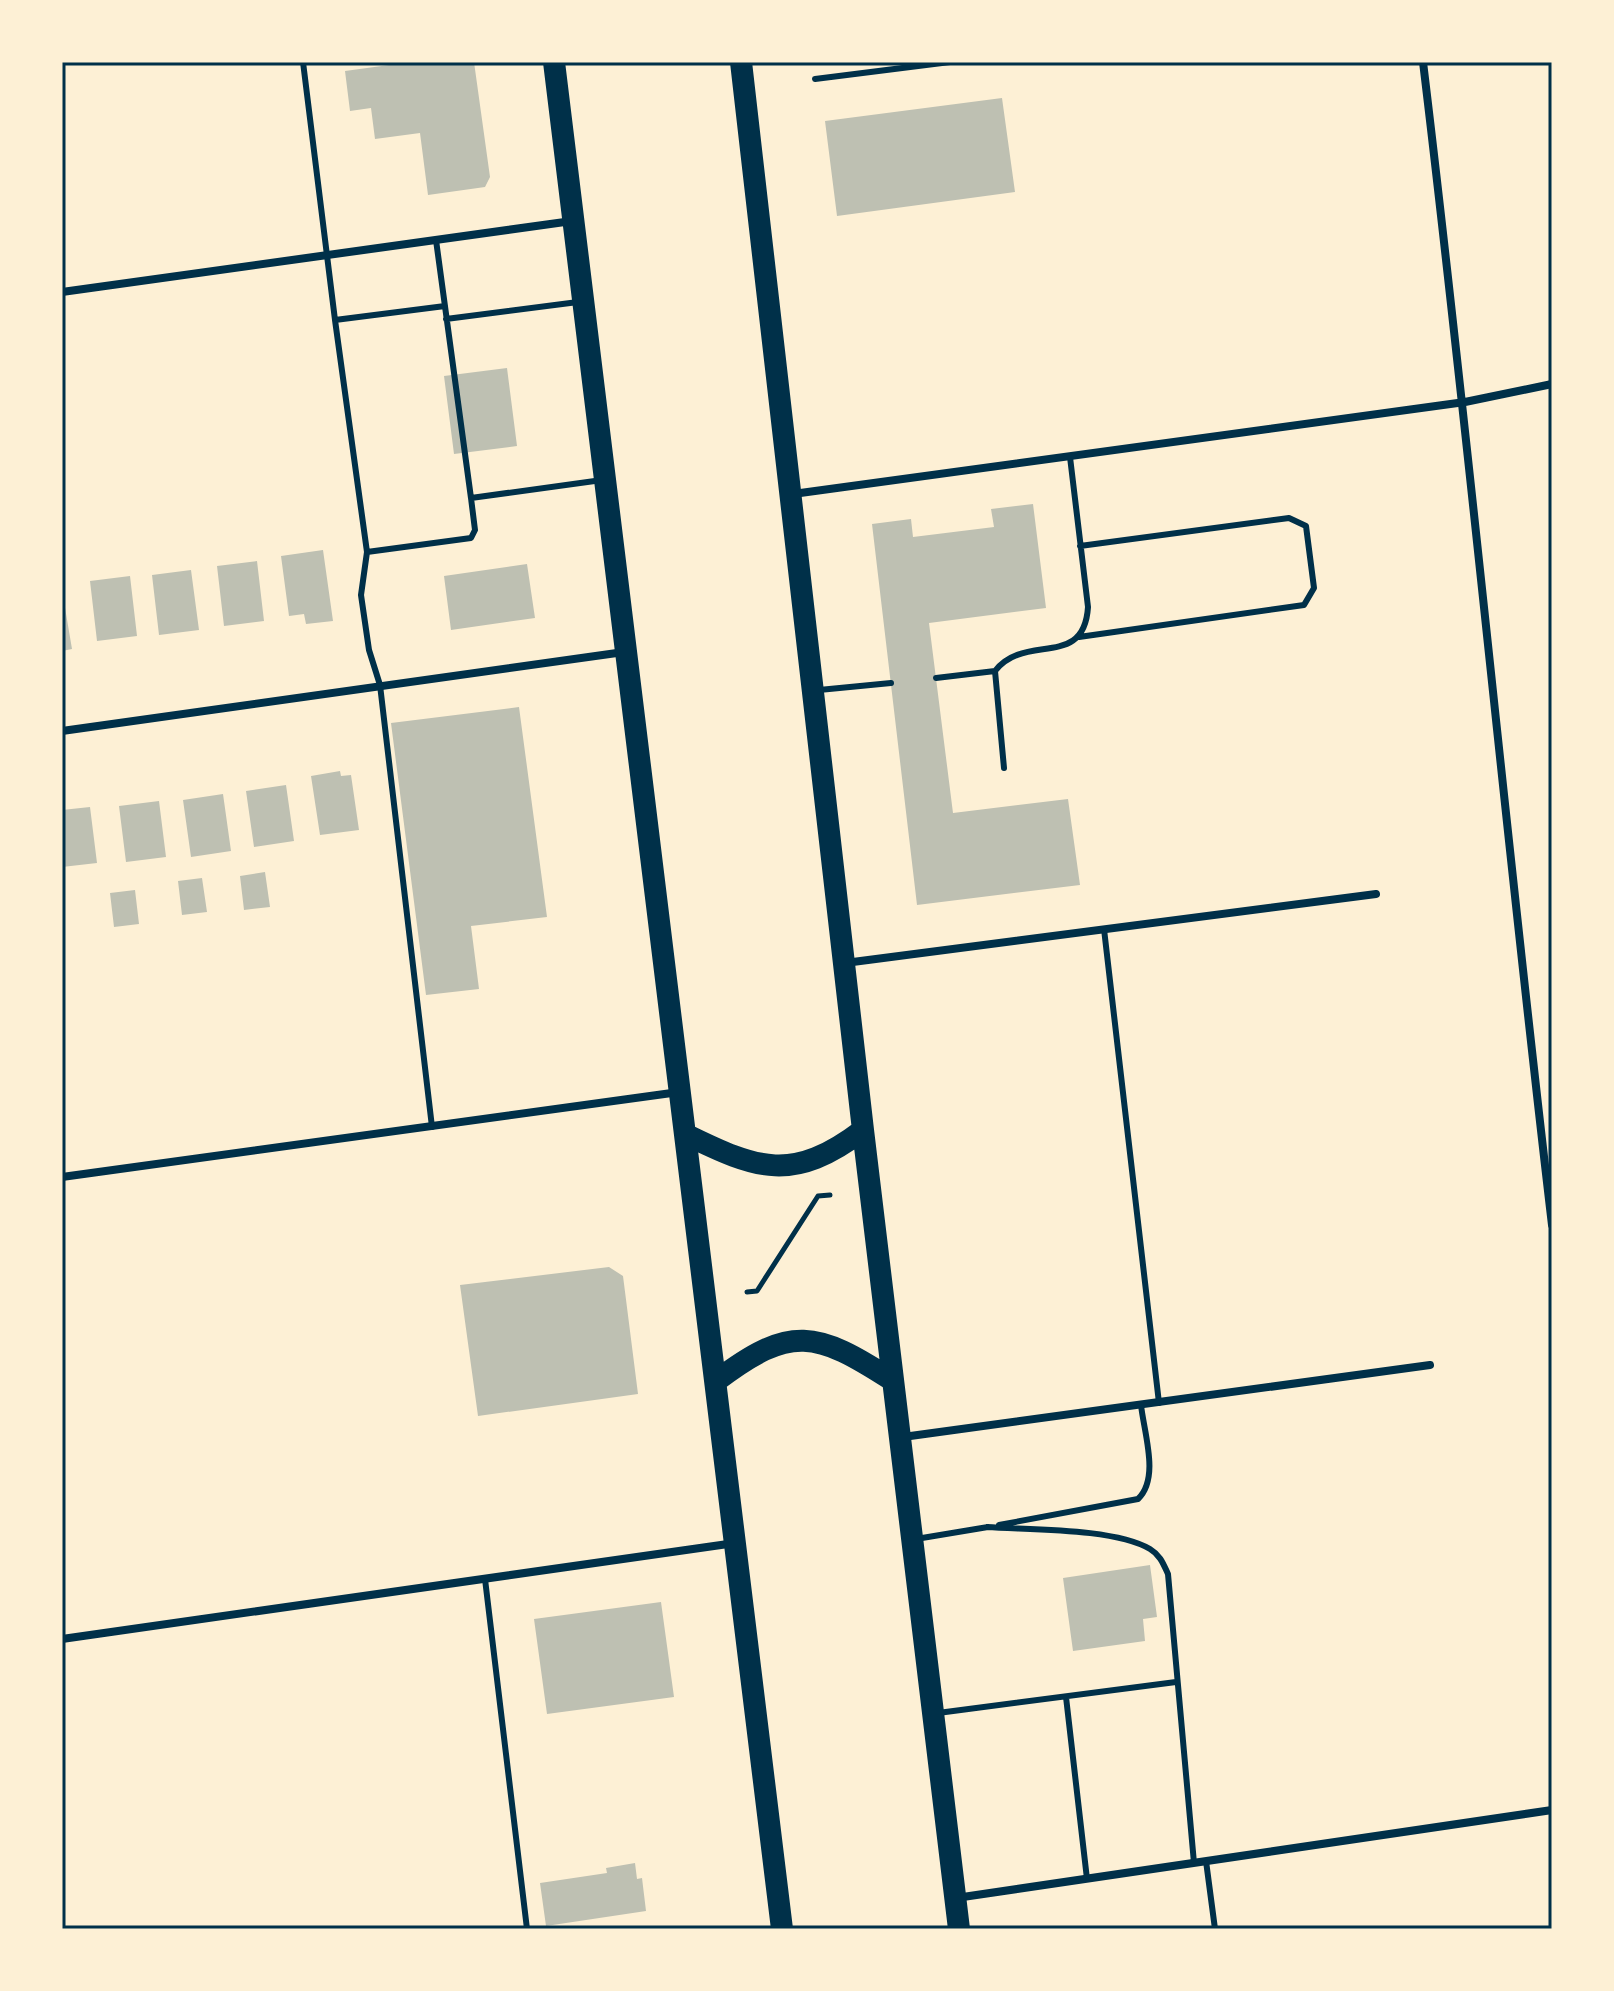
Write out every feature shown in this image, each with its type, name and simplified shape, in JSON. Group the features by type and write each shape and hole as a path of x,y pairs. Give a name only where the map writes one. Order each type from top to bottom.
{"highway":[{"path":"554,62 782,1929"},
{"path":"741,62 892,1380 959,1929"},
{"path":"685,1134 736,1159 788,1166 836,1150 863,1130"},
{"path":"716,1381 773,1345 798,1339 848,1351 892,1380"}],"street":[{"path":"1423,62 1465,402 1514,909 1552,1225"},
{"path":"62,292 573,221"},
{"path":"791,495 1465,402 1552,384"},
{"path":"62,731 624,652"},
{"path":"844,963 1376,894"},
{"path":"62,1177 680,1092"},
{"path":"899,1438 1430,1365"},
{"path":"62,1639 736,1543"},
{"path":"955,1898 1552,1810"}],"lane":[{"path":"303,62 367,552 361,595 369,650 380,685 432,1127"},
{"path":"815,79 882,66 950,62"},
{"path":"367,552 471,538 475,530 436,240"},
{"path":"446,319 582,302"},
{"path":"335,320 445,306"},
{"path":"1070,457 1088,607 1087,628 1079,637"},
{"path":"471,498 603,480"},
{"path":"936,678 995,671 1004,660 1017,653 1054,648 1079,637 1304,605 1314,588 1306,526 1289,518 1080,546"},
{"path":"995,671 1004,768"},
{"path":"813,691 891,683"},
{"path":"1104,929 1159,1403"},
{"path":"912,1539 1138,1499 1147,1491 1150,1478 1141,1405"},
{"path":"987,1527 1123,1537 1151,1549 1162,1558 1168,1574 1194,1863"},
{"path":"485,1579 527,1929"},
{"path":"933,1714 1176,1682"},
{"path":"1066,1697 1087,1879"},
{"path":"1206,1861 1215,1929"}],"path":[{"path":"747,1292 757,1291 818,1196 830,1195"}],"building":[{"path":"411,62 474,62 490,177 485,187 428,195 420,133 375,139 371,108 350,111 345,71"},
{"path":"1002,98 1015,192 837,216 825,121"},
{"path":"507,368 517,446 454,454 444,376"},
{"path":"1033,504 1046,608 929,623 953,813 1068,799 1080,885 917,905 872,524 911,519 913,537 994,527 991,509"},
{"path":"323,550 333,621 306,624 304,614 289,616 281,556"},
{"path":"257,561 264,621 224,626 217,566"},
{"path":"527,564 535,618 451,630 444,576"},
{"path":"191,570 199,630 159,635 152,575"},
{"path":"130,576 137,636 97,641 90,581"},
{"path":"62,590 72,649 62,651"},
{"path":"519,707 547,917 471,926 479,989 426,995 391,723"},
{"path":"340,771 341,776 351,775 359,830 320,835 311,776"},
{"path":"286,785 294,841 254,847 246,791"},
{"path":"223,794 231,851 191,857 183,800"},
{"path":"159,801 166,857 126,862 119,806"},
{"path":"90,807 97,863 62,867 62,810"},
{"path":"265,872 270,907 244,910 240,876"},
{"path":"202,878 207,912 182,915 178,881"},
{"path":"135,890 139,924 114,927 110,893"},
{"path":"609,1267 623,1276 638,1394 478,1416 460,1285"},
{"path":"1150,1565 1157,1617 1143,1619 1145,1641 1073,1651 1063,1578"},
{"path":"661,1602 674,1697 547,1714 534,1619"},
{"path":"635,1863 637,1879 642,1878 646,1911 546,1926 540,1883 607,1873 606,1868"}]}
